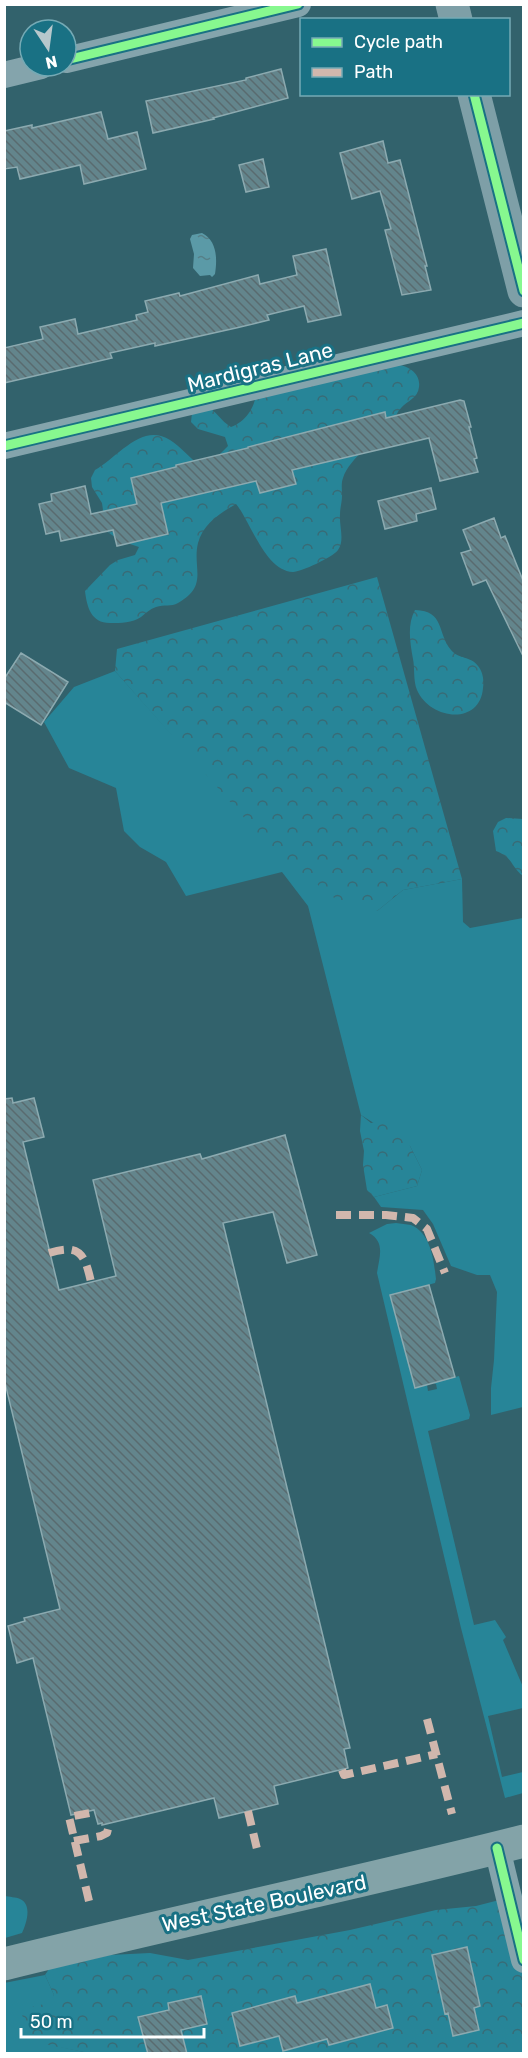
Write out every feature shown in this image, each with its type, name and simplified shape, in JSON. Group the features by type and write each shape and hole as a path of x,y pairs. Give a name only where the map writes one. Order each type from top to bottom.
{"main road":[{"name":"West State Boulevard","path":"4,1964 157,1926 372,1879 510,1845"}],"street":[{"path":"78,57 298,4"},
{"path":"475,96 524,291"},
{"name":"Mardigras Lane","path":"4,446 524,322"},
{"path":"510,1845 524,1960"}],"green space":[{"path":"396,364 409,368 416,374 419,382 418,391 403,406 392,423 347,470 342,484 341,542 335,553 303,570 293,572 283,570 267,555 236,504 213,520 200,536 196,583 188,597 175,604 154,608 130,622 104,622 94,617 87,603 85,591 110,565 135,555 139,547 121,541 106,531 102,503 92,487 91,478 95,470 131,443 150,435 170,440 199,465 215,459 228,446 225,437 198,429 191,422 192,413 206,405 231,427 241,422 248,414 254,404 256,393"},
{"path":"377,577 462,879 403,890 377,911 338,901 269,846 115,671 117,649"},
{"path":"415,610 431,614 439,624 451,650 480,668 483,688 480,700 473,709 464,713 443,713 432,708 417,690 410,634"},
{"path":"115,671 173,736 377,911 403,890 462,879 463,922 470,928 523,918 523,1407 491,1415 497,1292 490,1275 477,1275 451,1266 433,1224 423,1210 381,1207 374,1197 417,1186 422,1170 410,1146 361,1115 308,906 282,872 186,896 166,862 140,847 124,831 116,788 69,768 44,722 74,687"},
{"path":"506,818 523,819 523,876 506,856 496,851 493,831 498,822"},
{"path":"361,1115 371,1123 400,1116 410,1146 422,1170 417,1186 374,1197 367,1190 360,1131"},
{"path":"387,1224 411,1225 423,1234 430,1248 436,1279 435,1283 390,1295 415,1387 427,1385 428,1391 437,1389 436,1384 433,1383 459,1376 470,1415 469,1419 428,1431 474,1625 495,1620 506,1637 503,1640 523,1687 523,1708 488,1716 502,1777 523,1772 523,1793 505,1798 461,1628 377,1273 380,1246 369,1233"},
{"path":"523,1894 523,2053 89,2053 33,2042 20,2010 48,2003 54,1995 45,1975 49,1969 110,1955 150,1953 188,1960 350,1930 436,1910 476,1906"},
{"path":"5,1896 24,1902 27,1920 22,1933 5,1938"},
{"path":"45,1975 54,1995 33,2041 89,2053 6,2053 4,2047 4,1983"}],"water":[{"path":"202,233 214,246 216,269 212,277 210,275 200,276 193,268 194,254 190,239 192,235"}],"building":[{"path":"281,69 288,98 153,133 146,101 246,80 246,78"},
{"path":"101,112 108,139 137,132 146,169 84,184 80,165 20,179 17,167 4,169 4,131 32,125 32,128"},
{"path":"383,141 388,163 400,160 431,290 402,295 385,230 391,229 380,191 352,199 340,153"},
{"path":"263,159 269,187 246,192 239,165"},
{"path":"326,249 341,315 308,322 304,306 267,315 269,320 155,346 155,343 110,353 112,358 4,383 4,348 43,339 40,327 75,319 78,334 137,320 136,315 148,312 145,301 179,293 180,296 258,275 260,284 297,275 293,256"},
{"path":"460,400 464,401 471,427 469,427 478,472 440,481 429,438 292,470 296,484 260,493 256,481 161,503 168,534 117,546 113,530 61,541 59,531 46,534 39,504 52,501 51,494 85,486 91,514 137,504 131,478 385,412 386,418"},
{"path":"431,488 436,509 416,514 417,521 385,529 378,501"},
{"path":"494,518 501,538 505,536 524,583 524,658 486,580 473,585 461,553 471,550 463,530"},
{"path":"21,653 68,682 41,725 4,702 4,679"},
{"path":"12,1098 13,1103 34,1098 44,1137 23,1142 59,1290 116,1276 93,1180 200,1154 202,1159 285,1135 317,1255 287,1263 273,1212 223,1223 350,1748 344,1749 348,1768 274,1786 278,1804 219,1818 214,1798 102,1825 102,1823 98,1824 94,1810 71,1815 33,1658 17,1663 8,1626 25,1621 24,1618 60,1609 4,1379 4,1099"},
{"path":"429,1285 455,1377 415,1388 390,1295"},
{"path":"467,1947 480,2006 474,2008 479,2030 453,2036 448,2013 445,2014 432,1955"},
{"path":"370,1984 376,2008 387,2005 393,2028 329,2045 327,2039 283,2051 279,2036 240,2046 232,2013 295,1996 297,2003"},
{"path":"201,1996 207,2024 181,2030 187,2054 148,2054 138,2017 169,2010 168,2003"}],"marked path":[{"path":"336,1215 386,1215 413,1218 427,1229 445,1273"},
{"path":"49,1253 68,1250 79,1254 83,1258 91,1282"},
{"path":"427,1719 452,1814"},
{"path":"342,1770 344,1775 437,1754"},
{"path":"248,1811 257,1849"},
{"path":"89,1901 69,1817 95,1812"},
{"path":"74,1841 101,1836 107,1833 109,1825"}],"cycle path":[{"path":"78,57 298,4"},
{"path":"475,96 524,291"},
{"path":"4,446 524,323"},
{"path":"497,1848 524,1960"}]}
